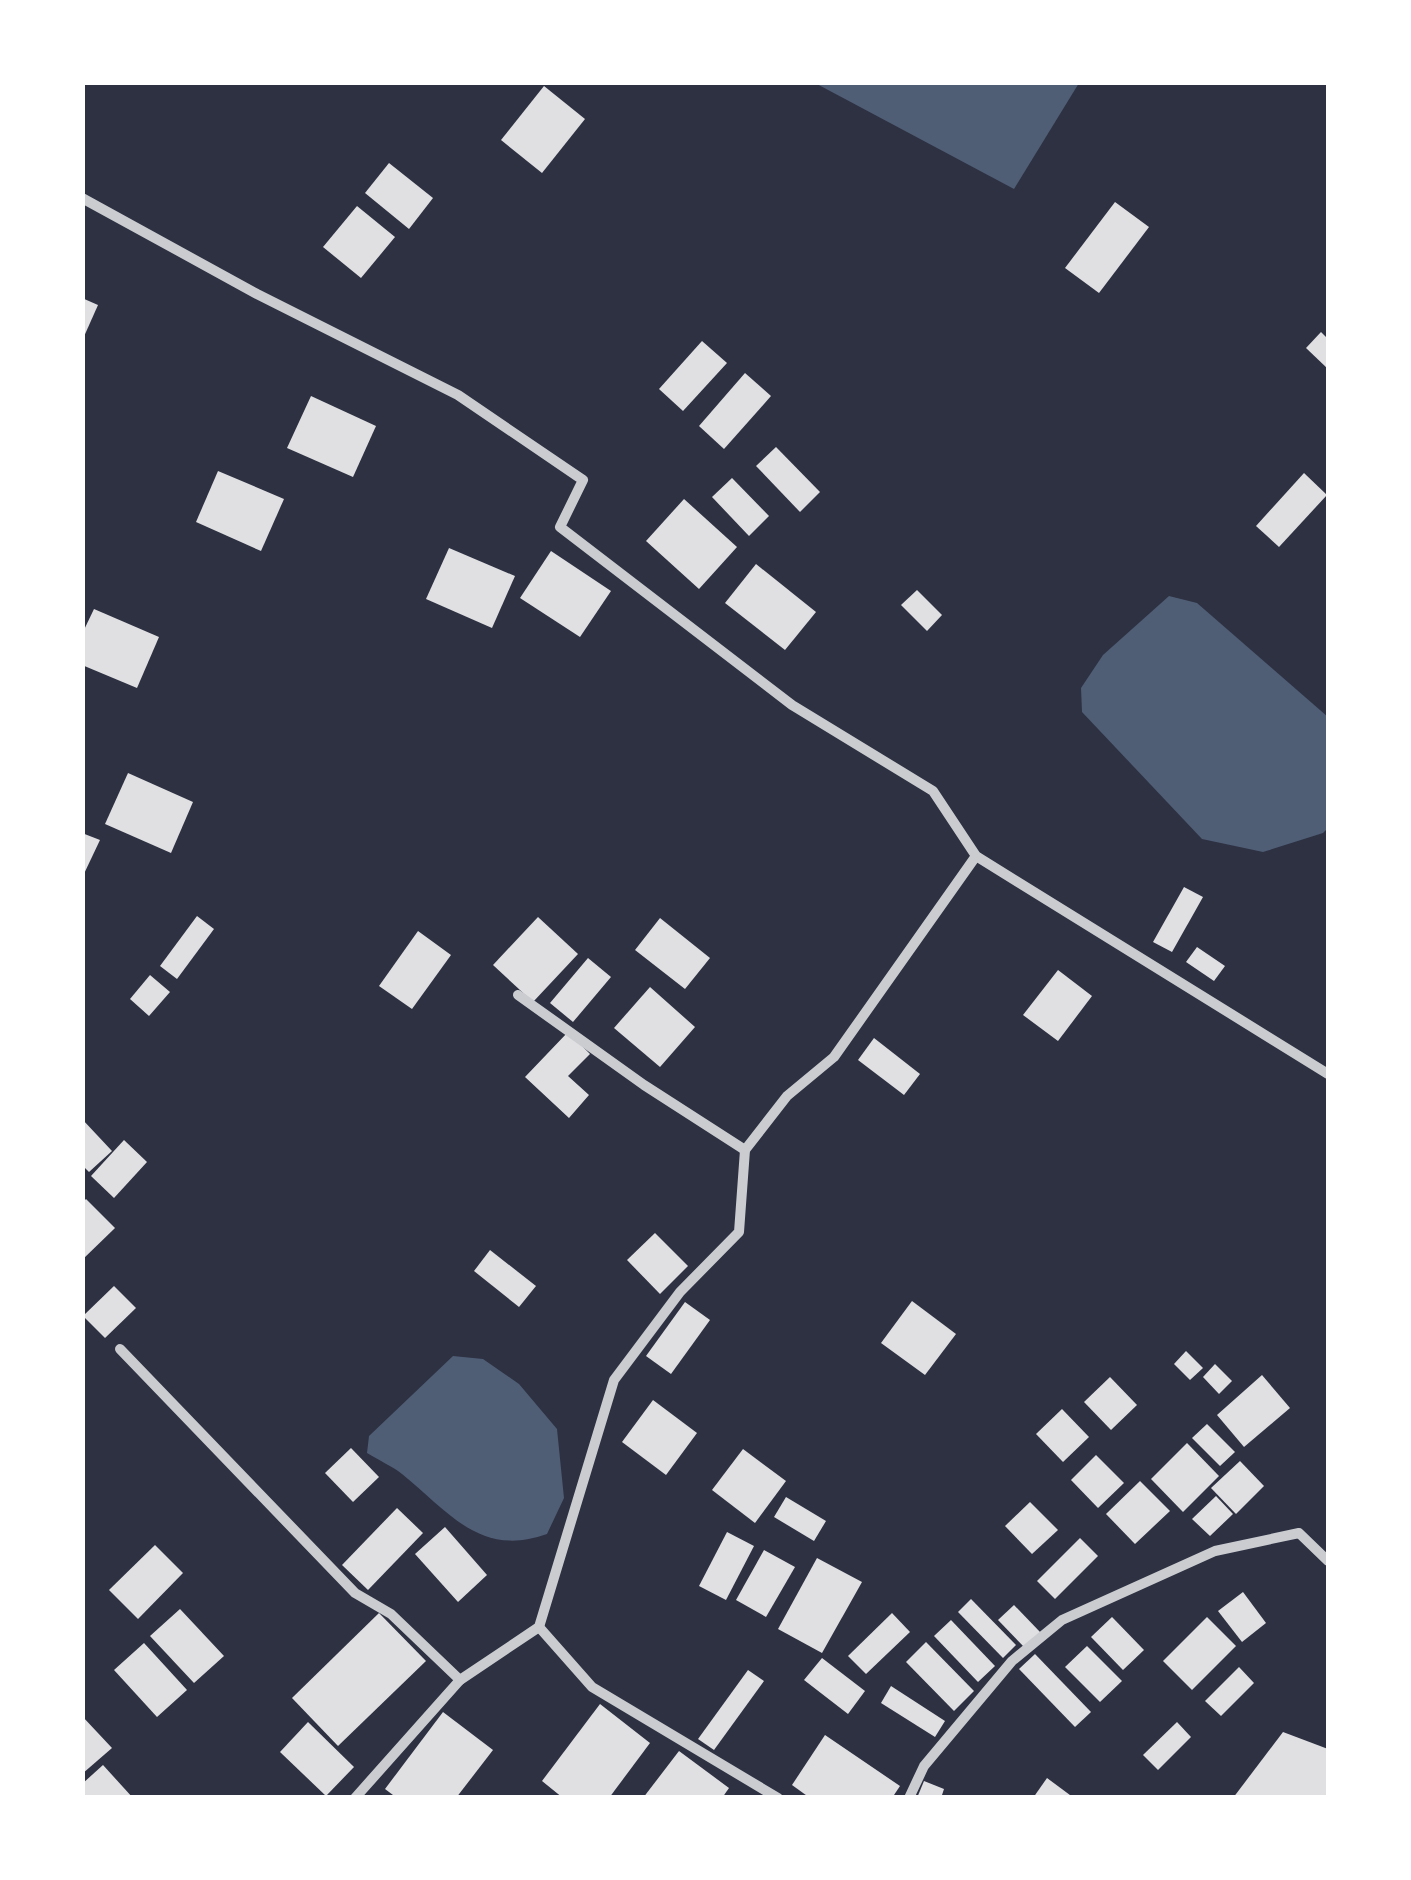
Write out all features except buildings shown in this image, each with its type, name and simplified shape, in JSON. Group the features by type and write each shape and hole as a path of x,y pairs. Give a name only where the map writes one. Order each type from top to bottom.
{"street":[{"path":"82,198 257,294 458,395 584,480 560,527 792,705 933,791 976,856 1328,1074"},
{"path":"355,1798 460,1680 540,1627 614,1380 680,1292 739,1232 744,1150 786,1096 834,1056 976,856"},
{"path":"518,995 644,1086 744,1150"},
{"path":"120,1349 354,1593 391,1614 460,1680"},
{"path":"909,1798 924,1766 1012,1662 1062,1620 1215,1551 1299,1532 1328,1561"},
{"path":"540,1627 592,1687 778,1798"}],"water":[{"path":"1079,82 1014,189 815,83"},
{"path":"1169,596 1197,603 1328,717 1328,828 1323,833 1263,852 1202,839 1082,712 1081,688 1103,655"},
{"path":"453,1356 483,1359 519,1384 557,1429 564,1498 547,1534 523,1540 484,1536 451,1516 402,1474 367,1453 369,1436"}]}
